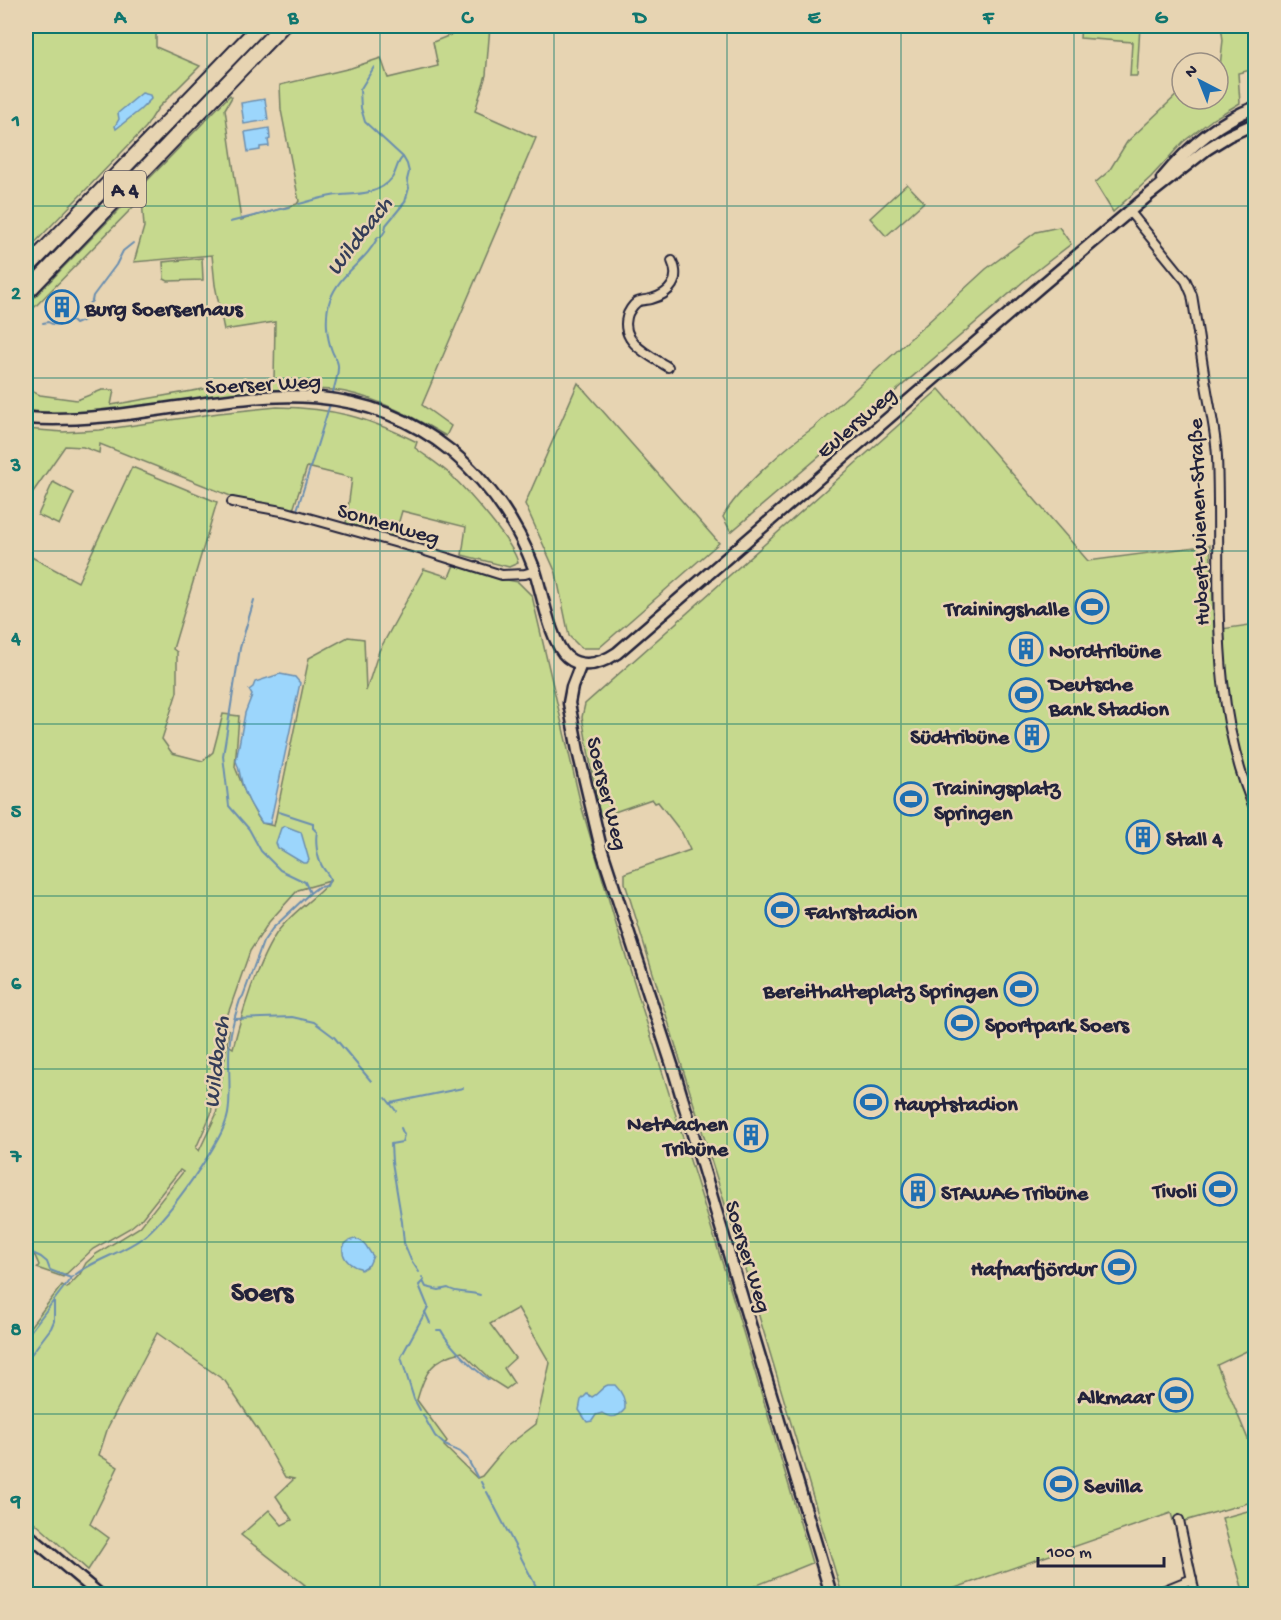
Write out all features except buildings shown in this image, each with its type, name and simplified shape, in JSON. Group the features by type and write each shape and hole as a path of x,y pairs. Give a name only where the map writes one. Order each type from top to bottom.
{"highway":[{"name":"A 4","path":"26,269 260,26"},
{"name":"A 4","path":"26,292 282,26"}],"main road":[{"name":"Eulersweg","path":"1150,194 1190,148 1230,119 1256,107"},
{"name":"Eulersweg","path":"581,664 602,661 617,653 1041,285 1150,194 1207,149 1228,135 1256,123"},
{"name":"Soerser Weg","path":"26,418 92,418 255,397 321,396 334,398 377,410 409,424 432,438 462,461 498,502 518,533 535,571 557,643 568,657 581,664 572,687 569,703 601,848 676,1078 831,1594"},
{"path":"26,1533 99,1594"}],"street":[{"name":"Hubert-Wienen-Straße","path":"1130,212 1186,281 1192,295 1217,455 1220,657 1223,691 1228,727 1244,787 1256,812"},
{"path":"668,367 635,345 626,325 627,316 637,302 654,299 670,288 675,279 676,270 672,261"},
{"name":"Sonnenweg","path":"232,502 288,512 502,575 535,571"},
{"path":"1179,1521 1195,1594"},
{"path":"1155,1594 1192,1579"}],"green space":[{"path":"26,26 156,26 156,47 200,66 158,108 146,127 26,252"},
{"path":"473,26 490,26 486,75 475,111 536,138 422,405 451,426 446,436 377,401 347,392 329,390 232,394 94,412 60,413 26,410 26,382 31,391 40,395 77,400 102,390 114,390 111,405 215,387 274,381 275,322 224,330 212,255 134,262 144,227 142,198 26,316 26,306 230,95 232,97 225,109 241,220 297,204 299,201 281,110 280,85 351,68 381,58 388,78 438,66 433,42"},
{"path":"1081,26 1140,26 1137,76 1130,76 1132,42 1080,38"},
{"path":"1221,26 1255,26 1255,69 1238,73 1240,103 1230,109 1230,51 1222,51"},
{"path":"1170,101 1170,111 1226,111 1183,142 1151,177 1113,212 1095,183 1109,171 1127,142"},
{"path":"907,184 924,202 886,236 870,218"},
{"path":"1059,227 1071,244 1031,275 731,532 723,517 739,495 764,469 813,428 986,269 1036,232"},
{"path":"202,258 203,280 168,281 164,279 163,262"},
{"path":"578,383 719,543 599,648 581,648 569,636 556,573 525,504"},
{"name":"Sportpark Soers","path":"939,389 1088,561 1210,545 1215,630 1256,624 1255,1347 1217,1365 1255,1456 1255,1501 1174,1524 1171,1513 938,1594 842,1594 742,1259 625,883 625,873 690,850 682,833 658,802 655,803 652,799 600,817 582,717 585,704"},
{"path":"277,407 316,409 365,420 417,442 415,448 452,476 490,518 515,554 518,563 509,567 462,555 466,527 402,511 394,538 346,523 352,478 307,467 293,510 238,499 100,444 99,453 83,447 65,446 26,502 26,429 63,432 100,430"},
{"path":"132,467 217,502 173,649 177,652 177,692 162,739 172,753 203,761 213,752 223,714 239,716 235,767 256,814 262,823 274,826 309,658 348,637 364,639 366,691 379,651 424,569 449,577 454,565 492,577 518,582 532,596 581,805 812,1563 735,1594 289,1594 305,1585 241,1535 269,1510 282,1525 292,1520 276,1496 294,1479 285,1477 258,1430 225,1381 157,1333 108,1427 99,1455 118,1467 90,1524 109,1538 88,1570 26,1517 26,1332 62,1285 67,1288 96,1254 140,1227 183,1172 180,1170 142,1218 130,1228 93,1249 63,1277 37,1268 39,1265 35,1256 27,1254 26,1256 26,554 78,582","holes":["330,881 282,926 269,946 251,989 233,1048 227,1044 229,1030 223,1028 250,951 269,922 298,890","222,1041 227,1044 216,1115 199,1151 196,1148 211,1114","518,1308 550,1363 536,1424 506,1447 482,1476 477,1478 444,1446 447,1441 417,1400 431,1368 443,1358 462,1352 490,1379 506,1389 514,1383 504,1368 515,1358 490,1324"]},
{"path":"53,482 74,493 59,525 38,515"},
{"path":"1255,1509 1255,1591 1244,1594 1222,1518"}],"water":[{"path":"142,93 150,95 151,99 116,129 118,113"},
{"path":"265,99 268,120 244,124 241,103"},
{"path":"269,128 269,146 248,152 245,132"},
{"path":"280,674 295,677 300,683 270,824 262,823 249,802 236,761 245,713 252,695 249,690 255,682"},
{"path":"285,826 301,832 309,860 307,863 303,863 278,848 276,843 281,828"},
{"path":"355,1239 364,1244 373,1256 369,1265 361,1270 349,1263 343,1254 348,1241"},
{"path":"608,1385 615,1385 620,1390 625,1409 617,1416 611,1417 602,1413 587,1422 579,1410 581,1400 587,1394 594,1396"}],"waterway":[{"name":"Wildbach","path":"332,396 338,366 327,332 327,312 330,300 334,290 346,274 367,253 378,237 381,237 386,225 405,202 409,188 407,180 409,172 403,157 365,122 360,90 374,67"},
{"path":"299,204 330,196 362,193 382,187 392,178 402,158"},
{"path":"230,222 289,207"},
{"path":"43,323 48,322 55,325 71,320 75,324 84,320 85,307 92,301 123,251 133,243"},
{"name":"Wildbach","path":"297,510 330,404"},
{"name":"Wildbach","path":"26,1337 71,1278 146,1235 180,1196 206,1160 228,1114 230,1040 240,1000 263,942 272,929 310,893 305,882 280,870 261,851 249,829 229,806 223,756 240,648 254,600"},
{"path":"279,812 313,823 313,828 317,832 316,844 319,858 330,879 327,886 318,887 310,893"},
{"path":"235,1019 292,1017 314,1022 334,1037 371,1081"},
{"path":"391,1103 463,1088"},
{"path":"386,1098 396,1111"},
{"path":"401,1128 404,1135 402,1142 391,1144 392,1162 404,1243 419,1272"},
{"path":"26,1250 41,1257 47,1262 50,1270 71,1278"},
{"path":"420,1410 414,1399 401,1357 428,1307 419,1285 424,1280 422,1277"},
{"path":"423,1281 426,1287 439,1290 448,1288 480,1295"},
{"name":"Wildbach","path":"26,1361 51,1328 54,1321 54,1300"},
{"path":"425,1312 430,1323"},
{"path":"437,1330 441,1330 462,1357 489,1380"},
{"path":"423,1415 435,1436 467,1458 477,1477"},
{"path":"481,1482 484,1488"},
{"path":"487,1492 540,1594"}],"place":[{"name":"Burg Soerserhaus","path":"62,307"},
{"name":"Trainingshalle","path":"1092,607"},
{"name":"Nordtribüne","path":"1026,649"},
{"name":"Deutsche Bank Stadion","path":"1026,695"},
{"name":"Südtribüne","path":"1032,735"},
{"name":"Trainingsplatz Springen","path":"911,799"},
{"name":"Stall 4","path":"1143,837"},
{"name":"Fahrstadion","path":"782,910"},
{"name":"Bereithalteplatz Springen","path":"1021,989"},
{"name":"Sportpark Soers","path":"962,1023"},
{"name":"Hauptstadion","path":"871,1102"},
{"name":"NetAachen Tribüne","path":"751,1135"},
{"name":"Tivoli","path":"1220,1189"},
{"name":"STAWAG Tribüne","path":"918,1191"},
{"name":"Hafnarfjördur","path":"1119,1267"},
{"name":"Alkmaar","path":"1176,1395"},
{"name":"Sevilla","path":"1061,1484"}],"district":[{"name":"Soers","path":"262,1290"}]}
